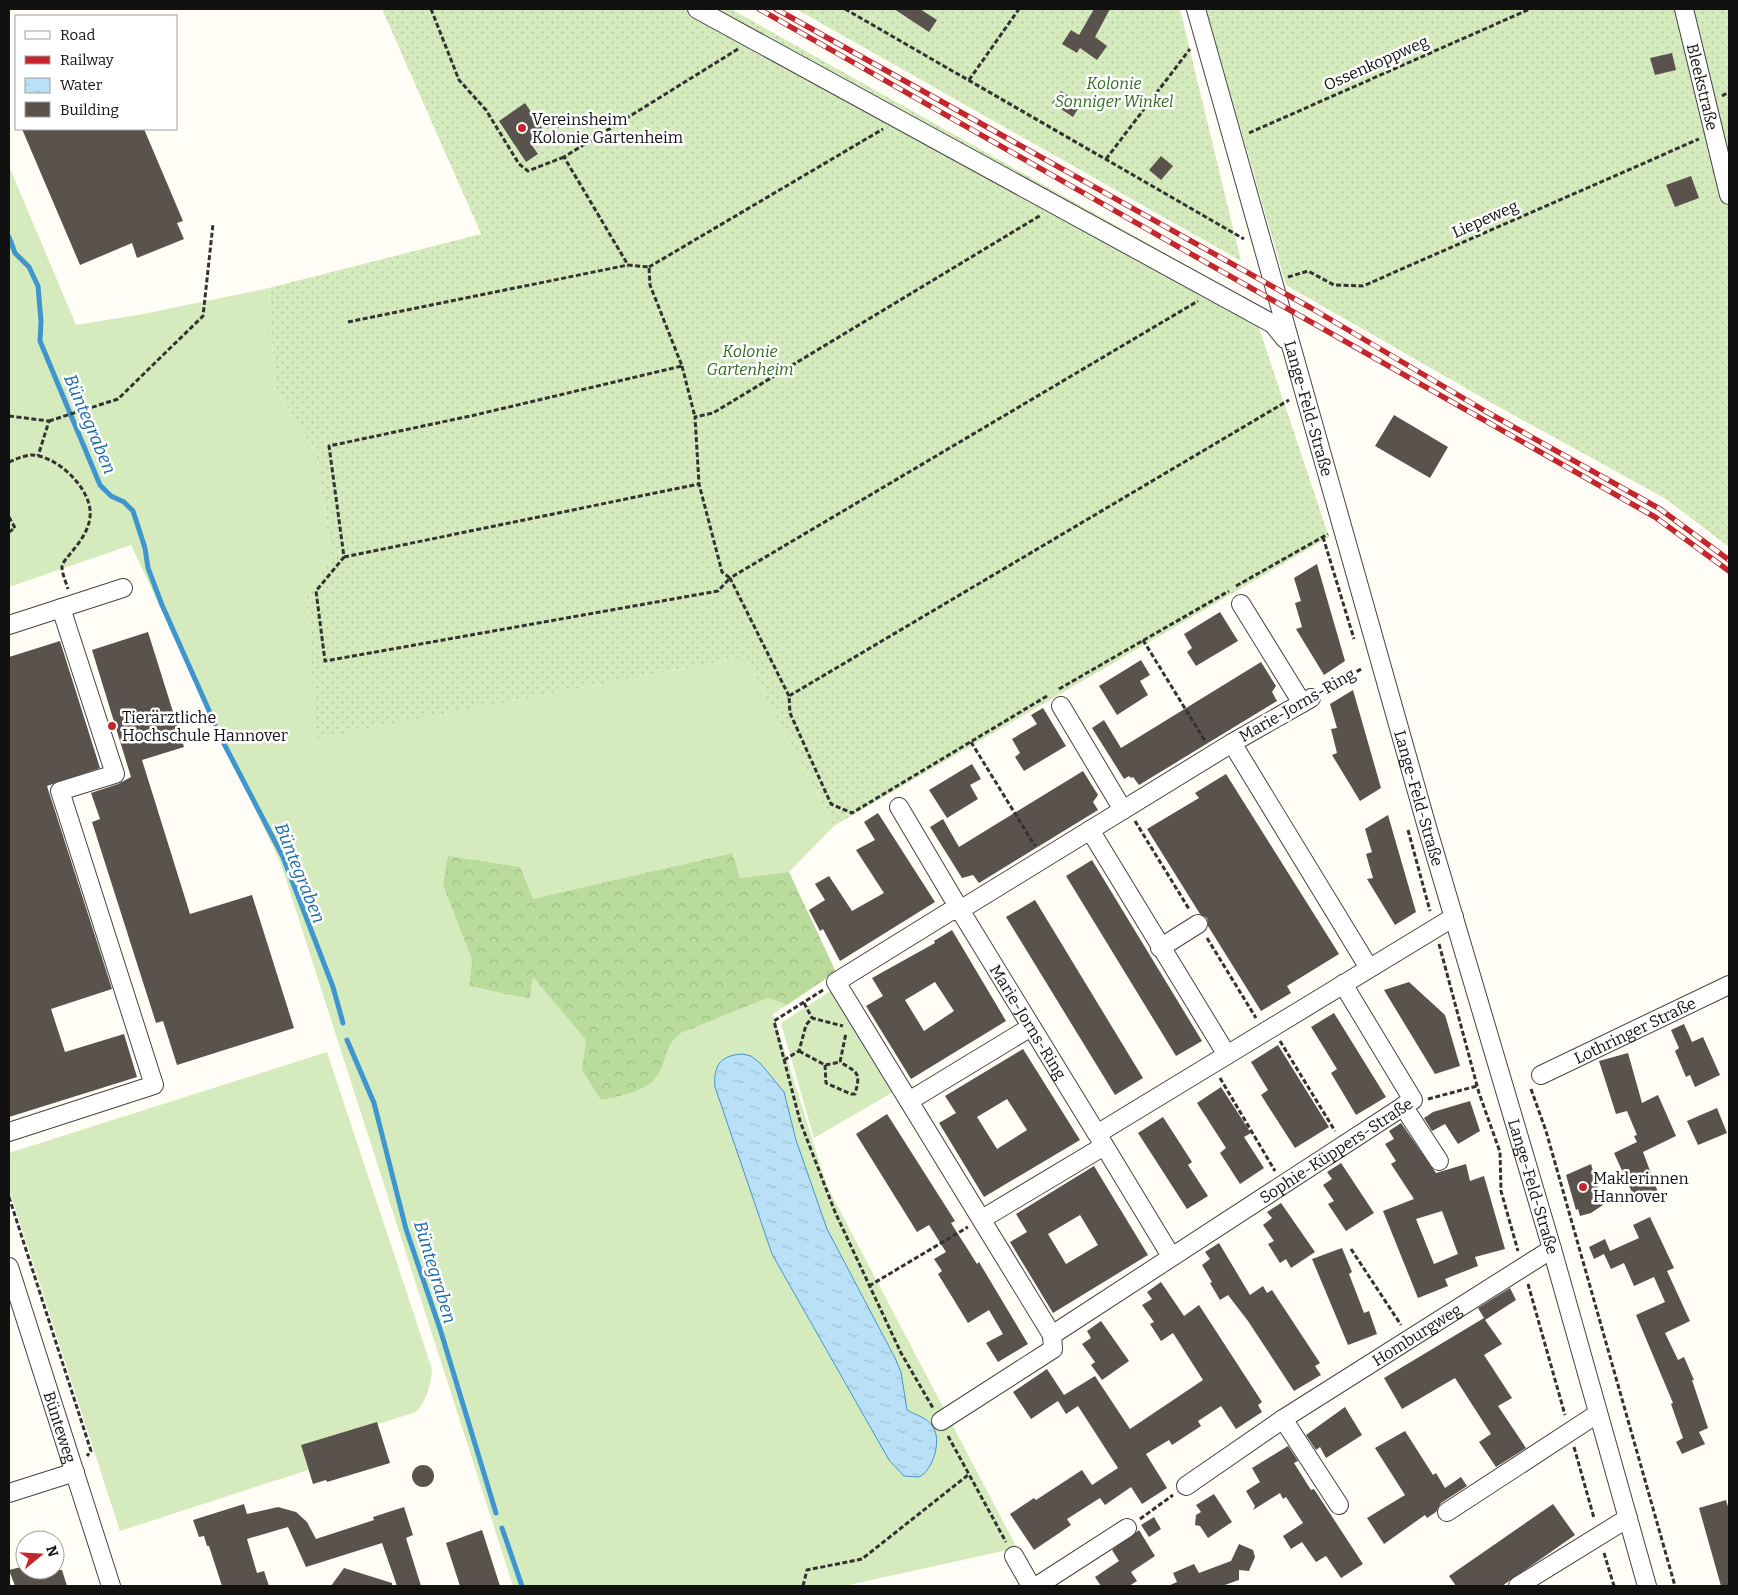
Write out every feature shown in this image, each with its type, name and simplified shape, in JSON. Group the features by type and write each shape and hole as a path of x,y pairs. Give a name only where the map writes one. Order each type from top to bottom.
{"street":[{"path":"696,9 1273,324 1289,343"},
{"name":"Lange-Feld-Straße","path":"1196,9 1341,527 1552,1249 1647,1586"},
{"name":"Bleekstraße","path":"1684,9 1729,195"},
{"path":"9,625 123,588"},
{"path":"1241,604 1306,700"},
{"path":"9,1132 154,1085 60,791 115,774 67,606"},
{"path":"1056,697 1123,810"},
{"name":"Marie-Jorns-Ring","path":"1101,1140 960,910 1213,754 1306,700"},
{"name":"Marie-Jorns-Ring","path":"1232,743 1369,968"},
{"path":"899,807 960,910 949,912 836,982 1052,1335 1053,1349 941,1422"},
{"path":"1090,830 1160,948 1227,1055"},
{"path":"982,1219 1212,1064 1454,918"},
{"path":"1160,948 1198,924"},
{"name":"Sophie-Küppers-Straße","path":"1052,1335 1408,1103 1343,984"},
{"name":"Lothringer Straße","path":"1535,1078 1729,985"},
{"path":"909,1101 1031,1027"},
{"path":"1408,1103 1440,1161"},
{"path":"1101,1140 1171,1256"},
{"name":"Homburgweg","path":"1186,1486 1283,1419 1522,1266 1552,1249"},
{"name":"Bünteweg","path":"9,1267 111,1586"},
{"path":"1447,1512 1597,1414"},
{"path":"1283,1419 1339,1505"},
{"path":"9,1493 74,1472"},
{"path":"1518,1586 1628,1518"},
{"path":"1037,1586 1127,1528"},
{"path":"1014,1556 1031,1586"}],"path":[{"path":"431,9 459,80 486,110 519,164 528,172 564,157 753,40"},
{"path":"845,9 1245,240"},
{"path":"969,80 1019,9"},
{"name":"Ossenkoppweg","path":"1232,140 1530,9"},
{"path":"1106,159 1203,32"},
{"path":"348,322 628,264 650,268 899,120"},
{"name":"Liepeweg","path":"1266,263 1288,277 1308,271 1334,285 1363,286 1713,133"},
{"path":"564,157 628,264"},
{"path":"695,417 712,413 1028,225 1055,205"},
{"path":"9,416 50,421 118,399 204,316 213,224"},
{"path":"650,268 650,285 682,366 695,417 699,484 722,572 730,578 789,696 790,713 831,804 852,813 971,742 1056,697 1143,640 1341,527"},
{"path":"699,484 344,557 316,591 325,661 718,591 730,578 1214,292"},
{"path":"344,557 329,446 475,415 682,366"},
{"path":"789,696 1303,392"},
{"path":"38,456 50,421"},
{"path":"9,462 20,458 38,456 63,470 76,481 88,502 90,511 84,537 74,552 63,560 61,566 67,606"},
{"path":"9,517 15,528 9,532"},
{"path":"1323,537 1354,640"},
{"path":"1143,640 1213,754"},
{"path":"1360,658 1365,677"},
{"name":"Marie-Jorns-Ring","path":"1306,700 1363,668"},
{"path":"971,742 1043,859"},
{"path":"1407,826 1477,1086 1500,1152 1501,1191 1614,1586"},
{"path":"836,982 774,1021 800,1121 835,1212 901,1353 1014,1556"},
{"path":"804,1002 812,1018 847,1027 840,1062"},
{"path":"784,1060 799,1051 806,1025 812,1018"},
{"path":"1272,1028 1344,1145"},
{"path":"799,1051 825,1065 840,1062 858,1073 859,1078 855,1094 826,1083 825,1065"},
{"path":"1212,1064 1282,1184"},
{"path":"1535,1078 1546,1131 1675,1586"},
{"path":"1408,1103 1477,1086"},
{"path":"9,1197 91,1451 74,1472"},
{"path":"869,1286 982,1219"},
{"path":"1351,1249 1410,1338"},
{"path":"803,1586 808,1570 862,1559 968,1475"},
{"path":"1127,1528 1186,1486"}],"green space":[{"name":"Kolonie Gartenheim","path":"382,9 731,9 1250,301 1329,537 834,826 745,657 317,738 306,593 332,560 316,454 275,388 269,288 481,234"},
{"name":"Kolonie Sonniger Winkel","path":"796,9 1180,9 1241,261"},
{"path":"1206,9 1729,9 1729,547 1666,499 1488,401 1286,285"},
{"path":"9,166 76,325 143,314 269,288 275,388 316,454 332,560 306,593 318,737 745,657 834,826 789,872 739,878 731,853 533,900 443,885 472,960 469,986 530,999 533,976 587,1040 582,1070 657,1076 670,1042 681,1033 768,998 787,1005 773,1014 827,1186 1017,1548 844,1586 513,1586 281,864 131,545 9,587"},
{"path":"732,853 740,878 789,872 836,972 787,1005 768,998 681,1033 670,1044 657,1076 639,1090 601,1100 582,1070 586,1040 533,977 530,999 469,986 472,960 443,885 448,856 520,867 533,899"},
{"path":"832,990 895,1091 814,1138 781,1023"},
{"path":"327,1052 432,1369 431,1381 426,1397 416,1412 302,1448 308,1470 120,1531 9,1189 9,1153"}],"water":[{"path":"743,1054 751,1056 761,1064 784,1092 796,1140 827,1229 895,1358 901,1372 907,1410 928,1421 936,1433 935,1455 924,1474 919,1477 904,1476 889,1460 772,1254 715,1087 715,1073 720,1063 729,1056"}],"building":[{"path":"894,9 920,9 937,20 929,32"},
{"path":"1094,9 1110,9 1095,37 1107,46 1097,60 1080,48 1077,53 1062,44 1071,30 1079,35"},
{"path":"1672,53 1676,70 1655,75 1650,58"},
{"path":"1061,91 1081,104 1073,117 1052,103"},
{"name":"Vereinsheim Kolonie Gartenheim","path":"525,103 546,134 531,144 538,154 526,162 499,121"},
{"path":"22,130 144,130 183,221 177,223 184,239 137,258 132,243 80,265"},
{"path":"1161,156 1173,166 1161,180 1149,170"},
{"path":"1691,176 1699,198 1675,207 1666,185"},
{"path":"1394,415 1448,447 1430,478 1375,446"},
{"path":"1317,564 1345,661 1324,675 1296,629 1302,627 1295,603 1301,601 1294,578"},
{"path":"1220,612 1238,641 1196,666 1187,652 1192,648 1184,634"},
{"path":"148,632 184,747 142,760 190,914 252,895 294,1028 177,1065 163,1021 156,1023 92,822 100,819 91,793 118,784 131,777 92,650"},
{"path":"60,641 100,768 47,786 112,989 51,1009 65,1052 124,1034 137,1077 9,1117 9,657"},
{"path":"1141,660 1150,675 1140,681 1148,695 1117,715 1099,686"},
{"path":"1261,662 1276,686 1272,692 1277,701 1139,785 1133,777 1129,776 1124,779 1092,728 1104,720 1121,748"},
{"path":"1353,690 1381,788 1360,801 1332,755 1337,753 1331,729 1337,728 1330,704"},
{"path":"1043,708 1066,746 1024,771 1015,757 1020,753 1012,739 1037,724 1031,715"},
{"path":"972,764 981,779 970,785 978,799 947,818 929,790"},
{"path":"1083,771 1098,795 1093,802 1098,810 979,883 973,875 962,878 930,827 943,819 959,847"},
{"path":"1226,774 1339,954 1287,986 1291,993 1261,1011 1208,926 1207,918 1200,914 1147,829 1199,798 1195,793"},
{"path":"878,813 935,902 840,961 823,929 820,931 809,910 825,900 815,884 829,876 852,911 884,893 856,850 875,840 864,822"},
{"path":"1388,815 1416,912 1395,925 1367,879 1373,878 1366,854 1372,852 1365,829"},
{"path":"1092,860 1202,1041 1176,1056 1066,876"},
{"path":"1035,900 1143,1078 1115,1095 1006,917"},
{"path":"952,930 1006,1021 911,1079 866,1006 883,996 872,978 935,943 934,941","holes":["935,982 954,1011 924,1031 905,1000"]},
{"path":"1409,982 1445,1015 1460,1066 1435,1074 1384,990"},
{"path":"1334,1013 1386,1097 1356,1115 1331,1073 1337,1069 1311,1027"},
{"path":"1684,1024 1692,1042 1703,1037 1720,1075 1695,1087 1690,1075 1686,1077 1675,1051 1679,1048 1671,1030"},
{"path":"1278,1045 1329,1127 1295,1148 1261,1095 1268,1090 1251,1062"},
{"path":"1023,1049 1080,1140 984,1197 939,1123 956,1113 945,1096","holes":["1007,1099 1027,1130 997,1149 977,1117"]},
{"path":"1628,1053 1642,1103 1658,1095 1676,1136 1643,1152 1659,1195 1636,1201 1614,1153 1637,1142 1634,1136 1637,1135 1627,1111 1616,1114 1599,1061"},
{"path":"1221,1087 1251,1133 1244,1137 1264,1168 1240,1184 1220,1153 1226,1148 1197,1103"},
{"path":"1470,1101 1480,1131 1458,1144 1445,1124 1432,1131 1424,1118 1433,1112"},
{"path":"1717,1108 1727,1133 1698,1145 1687,1121"},
{"path":"887,1114 955,1221 951,1223 977,1264 979,1262 1028,1344 998,1362 986,1343 1003,1334 989,1310 968,1323 938,1274 942,1271 934,1259 946,1252 929,1225 917,1232 856,1134"},
{"path":"1163,1117 1192,1162 1188,1165 1208,1196 1187,1209 1138,1133"},
{"path":"1401,1123 1436,1173 1466,1164 1470,1181 1484,1176 1505,1249 1475,1257 1478,1266 1445,1279 1448,1286 1418,1298 1383,1211 1414,1199 1391,1164 1396,1161 1385,1144 1394,1139 1389,1131","holes":["1442,1211 1458,1254 1434,1264 1416,1219"]},
{"path":"1341,1163 1374,1213 1346,1231 1328,1204 1334,1201 1323,1185 1332,1179 1327,1172"},
{"path":"1591,1164 1603,1205 1591,1213 1580,1216 1578,1209 1576,1210 1566,1175"},
{"path":"1094,1166 1148,1255 1053,1313 1010,1242 1027,1232 1016,1214","holes":["1080,1215 1098,1245 1066,1264 1048,1234"]},
{"path":"1281,1203 1315,1252 1291,1268 1286,1259 1280,1263 1268,1244 1274,1241 1263,1225 1272,1218 1267,1212"},
{"path":"1650,1217 1674,1268 1667,1271 1690,1321 1665,1333 1678,1360 1684,1357 1694,1380 1692,1380 1708,1428 1699,1432 1705,1444 1682,1454 1676,1442 1683,1438 1671,1404 1673,1403 1636,1315 1665,1302 1654,1277 1634,1286 1624,1263 1611,1269 1604,1254 1594,1259 1589,1247 1605,1239 1610,1251 1639,1238 1633,1225"},
{"path":"1219,1243 1250,1295 1263,1286 1267,1293 1272,1290 1320,1363 1315,1366 1321,1375 1294,1391 1248,1321 1228,1295 1220,1300 1202,1265 1210,1259 1205,1252"},
{"path":"1342,1248 1352,1272 1349,1274 1364,1313 1369,1311 1377,1334 1348,1345 1312,1259"},
{"path":"1161,1282 1184,1316 1199,1305 1262,1402 1258,1405 1262,1412 1236,1429 1221,1406 1198,1421 1201,1426 1172,1445 1169,1440 1146,1454 1167,1488 1142,1504 1131,1487 1105,1505 1100,1498 1067,1519 1071,1525 1034,1550 1010,1514 1034,1498 1036,1500 1082,1470 1092,1485 1118,1468 1078,1406 1066,1414 1058,1401 1031,1419 1013,1392 1047,1369 1064,1395 1095,1376 1130,1429 1203,1380 1173,1333 1161,1341 1150,1324 1154,1322 1142,1305 1152,1299 1147,1292"},
{"path":"1510,1288 1516,1300 1485,1320 1502,1344 1484,1355 1512,1398 1498,1406 1526,1448 1496,1467 1479,1442 1491,1434 1455,1378 1402,1409 1384,1378 1484,1318 1478,1308"},
{"path":"1101,1321 1129,1361 1102,1380 1091,1365 1095,1362 1082,1344 1091,1338 1087,1331"},
{"path":"1345,1407 1362,1435 1326,1458 1320,1447 1316,1450 1306,1435"},
{"path":"377,1422 390,1463 327,1482 326,1480 313,1484 301,1445"},
{"path":"1405,1431 1433,1475 1436,1473 1445,1488 1461,1477 1467,1486 1441,1503 1436,1512 1427,1518 1425,1515 1384,1544 1367,1518 1405,1495 1375,1448"},
{"path":"1288,1446 1298,1461 1294,1463 1311,1490 1314,1489 1363,1564 1341,1578 1326,1556 1316,1562 1302,1542 1291,1549 1283,1536 1303,1523 1286,1497 1283,1499 1280,1493 1253,1510 1255,1506 1246,1491 1260,1482 1252,1468"},
{"path":"423,1465 431,1468 434,1476 431,1484 423,1487 415,1484 412,1476 415,1468"},
{"path":"1214,1494 1232,1522 1208,1538 1200,1526 1195,1525 1196,1515 1201,1512 1196,1505"},
{"path":"1726,1500 1729,1510 1729,1586 1721,1586 1699,1508"},
{"path":"244,1504 247,1514 278,1507 296,1512 307,1522 316,1539 374,1520 373,1517 404,1507 413,1535 406,1538 421,1586 397,1586 382,1543 306,1567 288,1527 247,1539 257,1573 264,1571 269,1586 222,1586 209,1546 207,1546 204,1536 199,1537 193,1520"},
{"path":"1553,1504 1575,1535 1502,1586 1456,1586 1449,1576"},
{"path":"1154,1517 1161,1529 1149,1537 1141,1525"},
{"path":"482,1530 500,1586 460,1586 446,1543"},
{"path":"1139,1530 1155,1556 1131,1572 1137,1581 1129,1586 1101,1586 1095,1577 1119,1561 1112,1550"},
{"path":"1239,1544 1253,1550 1255,1557 1249,1571 1239,1570 1239,1580 1222,1586 1168,1586 1177,1582 1173,1573 1194,1564 1199,1573 1231,1561"},
{"path":"15,1568 15,1580 65,1580 67,1586 15,1586 9,1570"},
{"path":"344,1568 392,1583 392,1586 331,1586"}],"waterway":[{"name":"Büntegraben","path":"9,237 15,253 29,267 38,286 41,321 40,341 100,485 111,496 124,502 133,511 145,548 148,568 162,605 215,724"},
{"name":"Büntegraben","path":"221,738 283,857 333,987 343,1023"},
{"name":"Büntegraben","path":"347,1040 374,1103 406,1229 441,1332 496,1513"},
{"name":"Büntegraben","path":"502,1528 522,1586"}],"railway":[{"path":"759,9 1655,517 1729,571"},
{"path":"776,9 1311,308 1485,411 1660,509 1729,560"}],"place":[{"name":"Vereinsheim Kolonie Gartenheim","path":"522,128"},
{"name":"Tierärztliche Hochschule Hannover","path":"112,726"},
{"name":"Maklerinnen Hannover","path":"1583,1187"}]}
